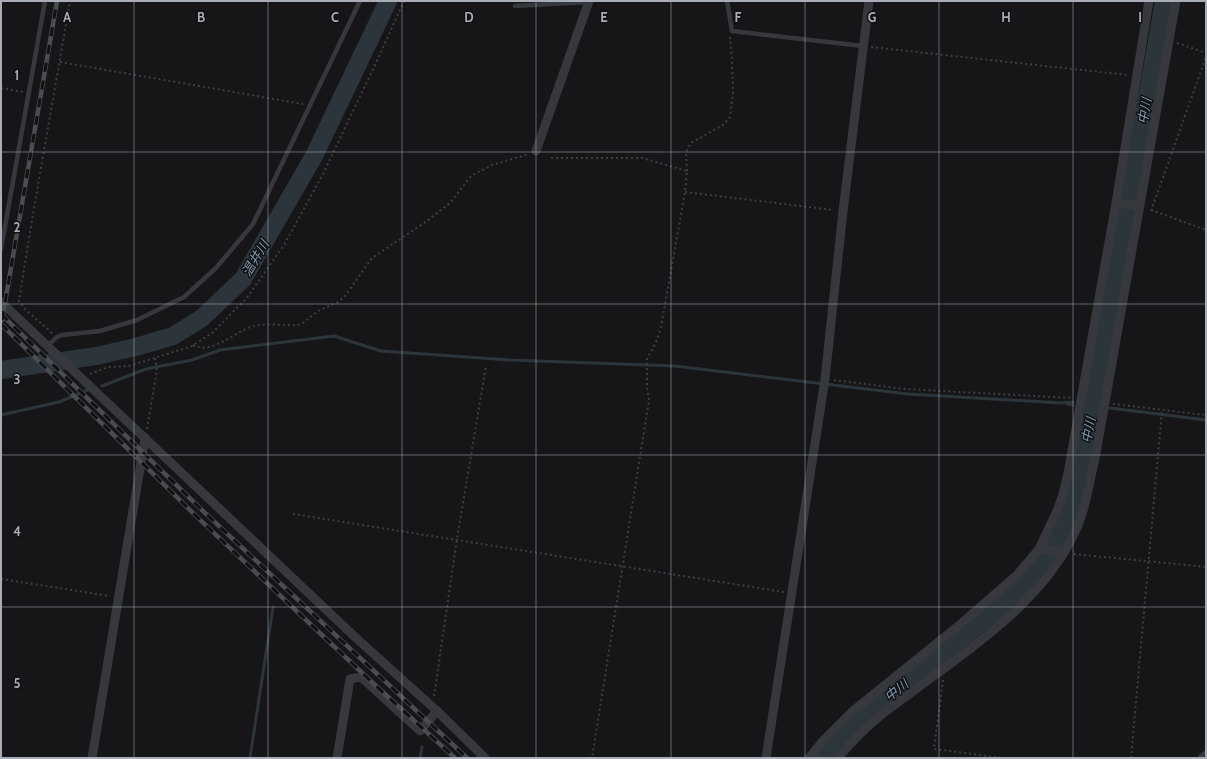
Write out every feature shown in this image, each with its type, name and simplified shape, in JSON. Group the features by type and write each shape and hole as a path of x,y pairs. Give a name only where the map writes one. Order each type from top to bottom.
{"street":[{"path":"536,151 588,1"},
{"path":"766,758 793,593 824,383 843,211 869,1"},
{"path":"809,758 822,742 854,710 962,623 1017,575 1041,549 1057,511 1068,473 1080,399 1118,203 1149,1"},
{"path":"838,758 874,720 944,669 1014,614 1042,583 1065,553 1076,531 1086,498 1105,403 1137,206 1176,1"},
{"path":"1118,203 1137,206"},
{"path":"1,302 485,758"},
{"path":"92,758 145,438"},
{"path":"1041,549 1065,553"},
{"path":"337,758 350,679 361,677 420,731 434,709"},
{"path":"1202,758 1206,755"}],"lane":[{"path":"1,249 44,1"},
{"path":"47,346 57,337 62,335 100,331 137,320 184,297 211,273 253,224 360,1"},
{"path":"515,6 588,1"},
{"path":"727,1 732,30 863,46"}],"path":[{"path":"57,337 25,309 19,301 31,221 70,1"},
{"path":"81,378 108,367 129,366 193,345 212,333 246,299 284,245 323,174 404,1"},
{"path":"592,758 649,400 646,387 647,359 656,342 661,327 685,192 687,171 686,152 691,143 723,126 730,117 733,93 730,35 732,30"},
{"path":"1169,40 1206,53"},
{"path":"863,46 1137,76"},
{"path":"1151,211 1206,57"},
{"path":"60,62 309,106"},
{"path":"1,88 28,93"},
{"path":"193,345 198,348 213,346 227,340 240,331 253,326 298,325 303,323 318,311 338,302 345,296 372,258 427,221 450,203 471,176 492,166 536,151"},
{"path":"551,158 642,158 687,171"},
{"path":"685,192 843,211"},
{"path":"1137,206 1206,230"},
{"path":"145,438 157,370 155,358"},
{"path":"434,709 457,539 486,366"},
{"path":"824,383 1080,399"},
{"path":"1105,403 1206,415"},
{"path":"1131,758 1162,410"},
{"path":"293,514 793,593"},
{"path":"1065,553 1206,567"},
{"path":"1,579 119,597"},
{"path":"944,669 934,749 1003,758"}],"waterway":[{"name":"温井川","path":"1,370 96,356 136,347 173,336 202,318 243,279 314,156 388,1"},
{"name":"中川","path":"824,758 835,743 862,717 997,610 1032,578 1046,559 1062,532 1079,478 1089,428 1164,1"},
{"path":"102,386 146,369 192,360 220,350 334,336 381,351 510,360 675,366 908,394 1061,403 1073,402"},
{"path":"1,415 59,402 88,390"},
{"path":"1067,404 1073,405"},
{"name":"中川","path":"1083,404 1100,406"},
{"path":"1082,407 1092,409"},
{"path":"1110,408 1206,420"},
{"path":"250,758 273,607"},
{"path":"420,758 422,747"}],"railway":[{"path":"2,320 57,1"},
{"path":"1,314 204,512 467,758"},
{"path":"1,324 197,517 375,685 455,758"}]}
